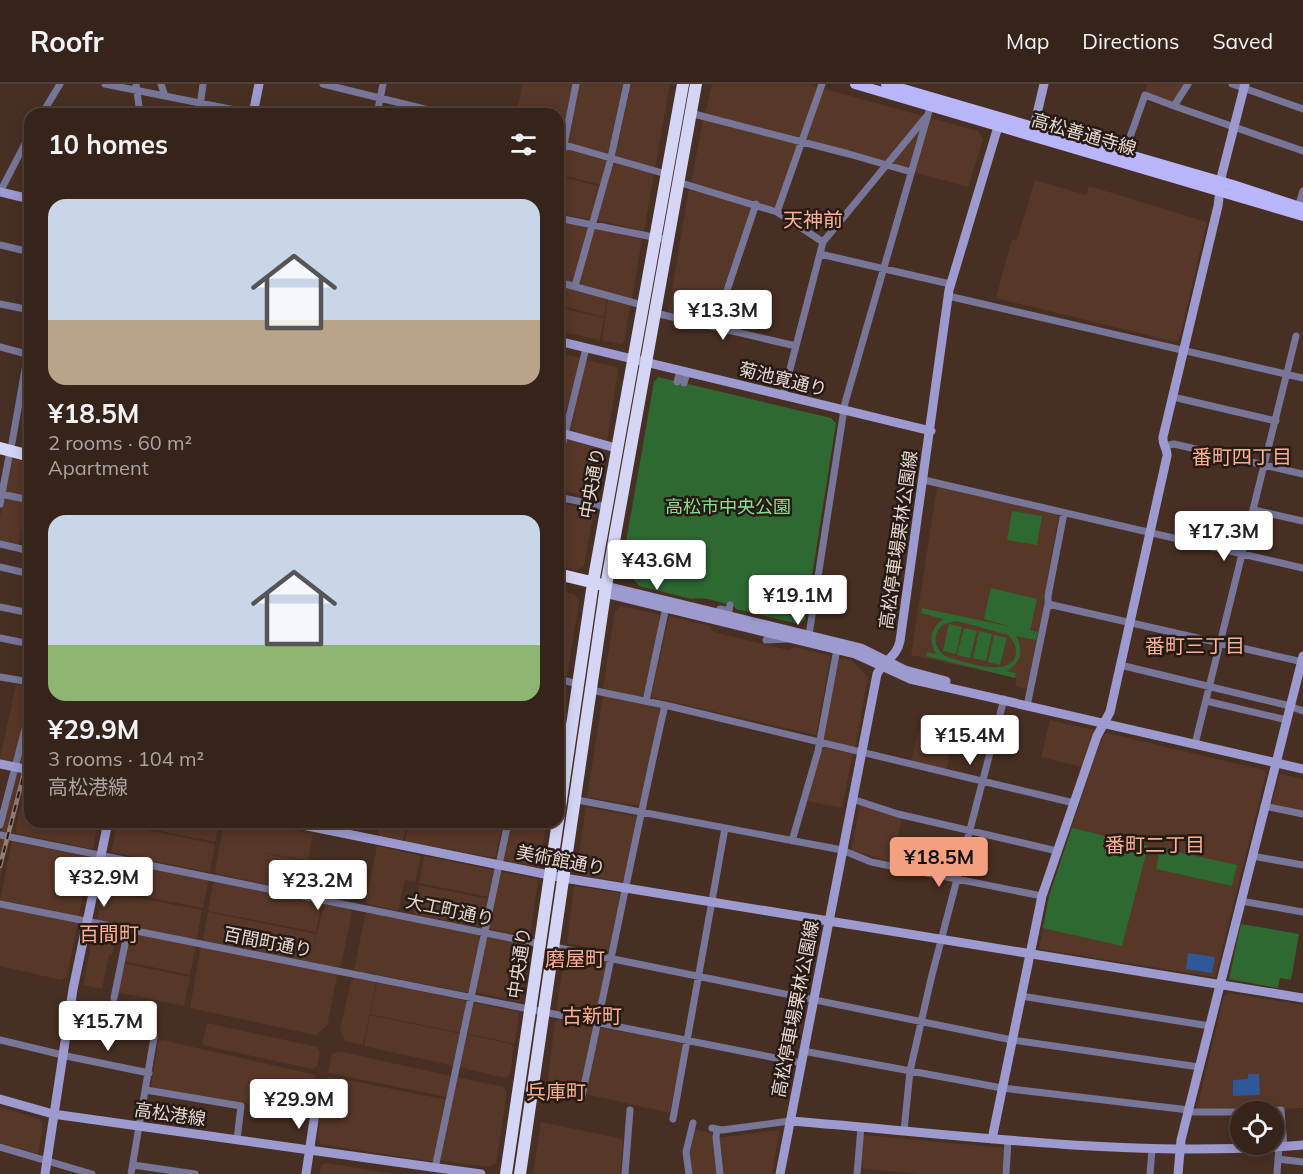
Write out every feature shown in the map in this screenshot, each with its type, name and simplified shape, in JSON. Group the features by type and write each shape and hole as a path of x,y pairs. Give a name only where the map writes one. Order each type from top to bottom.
{"highway":[{"name":"中央通り","path":"564,772 616,448 683,84"},
{"name":"中央通り","path":"520,1174 605,590 696,84"},
{"path":"6,446 24,448"},
{"path":"6,446 24,454"},
{"path":"564,576 605,590"},
{"path":"564,585 592,587"},
{"name":"中央通り","path":"506,1174 556,828"}],"main road":[{"name":"高松善通寺線","path":"856,84 891,87 930,107 1124,154 1221,187"},
{"name":"高松善通寺線","path":"1033,131 1302,210"}],"street":[{"path":"46,108 60,84"},
{"path":"105,84 137,87 165,96 226,108"},
{"path":"161,84 165,96"},
{"path":"199,108 203,84"},
{"path":"255,108 259,84"},
{"path":"326,84 421,108"},
{"path":"378,108 383,84"},
{"path":"564,132 576,84"},
{"path":"575,286 611,158 627,84"},
{"path":"777,212 822,84"},
{"path":"1033,131 1044,84"},
{"path":"1174,106 1188,84"},
{"path":"1232,84 1245,86 1303,109"},
{"path":"992,1139 1042,896 1074,803 1110,711 1167,456 1163,437 1245,86"},
{"path":"137,87 139,108"},
{"path":"1124,154 1145,95 1303,151"},
{"path":"783,396 823,242 930,107"},
{"path":"809,635 823,522 844,411 930,107"},
{"path":"690,113 911,172"},
{"name":"高松停車場栗林公園線","path":"780,1174 877,674 898,651 900,642 950,284 999,122"},
{"path":"564,145 666,174"},
{"path":"24,146 0,192 24,198"},
{"path":"678,182 777,212 823,242"},
{"path":"1302,210 1303,191"},
{"path":"715,326 756,204"},
{"path":"564,219 668,240"},
{"path":"0,245 24,251"},
{"path":"820,254 950,284"},
{"path":"564,283 642,305"},
{"path":"948,296 1303,378"},
{"path":"0,304 24,309"},
{"path":"655,313 796,346"},
{"path":"1196,740 1296,336"},
{"name":"菊池寛通り","path":"564,342 931,431"},
{"path":"0,347 24,354"},
{"path":"564,423 586,348"},
{"path":"681,382 683,372"},
{"path":"0,504 6,446 24,375"},
{"path":"1173,397 1276,421"},
{"path":"564,434 616,448"},
{"path":"1165,446 1174,444 1303,474"},
{"path":"924,480 1303,568"},
{"path":"1,494 24,499"},
{"path":"564,498 606,507"},
{"path":"1254,510 1303,521"},
{"path":"1028,701 1064,513"},
{"path":"0,544 24,549"},
{"path":"0,567 24,573"},
{"path":"605,590 837,649 920,675 1276,761 1303,764"},
{"path":"605,590 703,609 861,648 910,679 1196,740 1303,769"},
{"path":"1048,603 1303,660 1199,1068 1180,1150 1178,1174"},
{"path":"703,609 708,607 729,611 730,605"},
{"path":"0,607 24,612"},
{"path":"646,701 666,607"},
{"path":"0,638 24,643"},
{"path":"766,640 790,638"},
{"path":"792,841 819,743 837,649"},
{"path":"1120,665 1303,711"},
{"path":"0,676 24,681"},
{"path":"564,680 578,684"},
{"path":"591,690 666,705 1074,803"},
{"path":"904,1131 910,1071 921,1022 940,940 1004,699"},
{"path":"1206,701 1287,720"},
{"path":"581,1100 641,812 666,705"},
{"path":"564,726 571,727"},
{"path":"0,825 24,733"},
{"path":"0,764 24,769"},
{"path":"564,798 842,850 871,862 1042,896"},
{"path":"852,799 898,814 1057,851"},
{"path":"1264,806 1303,814"},
{"path":"45,1174 73,988 107,828"},
{"name":"美術館通り","path":"317,828 564,878 1303,998"},
{"path":"435,1168 507,828"},
{"path":"673,1119 725,828"},
{"name":"大工町通り","path":"0,835 540,944"},
{"path":"1252,856 1303,865"},
{"path":"1241,901 1303,912"},
{"name":"百間町通り","path":"0,904 801,1063"},
{"path":"114,998 128,929"},
{"path":"554,947 1012,1040 1199,1068"},
{"path":"1021,996 1210,1026"},
{"path":"131,1174 154,1037 146,1035 154,1006"},
{"path":"0,1040 149,1073"},
{"path":"803,1051 1002,1088 1189,1111 1230,1112"},
{"path":"146,1090 241,1106 237,1140"},
{"name":"高松港線","path":"0,1099 53,1114 481,1174"},
{"path":"625,1174 630,1110"},
{"path":"306,1174 315,1113"},
{"path":"720,1174 714,1129 790,1121 1008,1141 1180,1150 1230,1149"},
{"path":"689,1174 686,1152 693,1123"},
{"path":"857,1174 861,1127"},
{"path":"1006,1174 1008,1141"},
{"path":"1284,1147 1303,1145"},
{"path":"0,1147 92,1174"},
{"path":"1150,1174 1152,1149"},
{"path":"1277,1174 1279,1155"},
{"path":"1278,1159 1303,1162"},
{"path":"134,1165 195,1174"}],"shaded area":[{"path":"522,84 574,84 564,136 564,108 518,108"},
{"path":"579,84 625,84 609,154 567,144"},
{"path":"631,84 670,84 655,168 615,157"},
{"path":"712,84 806,84 978,131 983,140 968,187 705,114"},
{"path":"1147,84 1188,84 1172,102 1145,92"},
{"path":"703,120 797,143 798,147 776,206 773,208 691,183"},
{"path":"568,149 607,161 602,185 564,176 565,151"},
{"path":"615,163 654,174 644,231 597,220 611,165"},
{"path":"564,177 601,187 591,220 564,214"},
{"path":"1035,180 1086,195 1089,186 1207,222 1179,340 1176,342 996,298 1012,239 1017,240"},
{"path":"689,188 751,206 712,321 668,313"},
{"path":"564,223 589,228 574,283 564,280"},
{"path":"595,229 642,239 632,300 581,285 579,281 592,231"},
{"path":"564,286 607,299 604,317 564,307"},
{"path":"608,298 630,306 624,342 621,344 602,341"},
{"path":"564,308 604,318 600,340 564,332"},
{"path":"564,354 581,358 564,415"},
{"path":"586,360 616,367 618,371 607,441 568,430"},
{"path":"568,439 605,450 596,498 564,491"},
{"path":"12,458 24,461 24,497 5,493"},
{"path":"937,487 1059,515 1043,603 1045,604 1028,689 1015,686 1017,678 911,655"},
{"path":"5,497 24,501 24,523 18,546 0,542 0,516"},
{"path":"564,504 594,510 584,566 577,570 564,567"},
{"path":"564,592 574,594 579,601 567,677 564,676"},
{"path":"621,606 662,615 644,694 641,697 603,688 615,611"},
{"path":"669,616 710,626 713,632 788,650 795,647 831,656 816,735 651,697"},
{"path":"839,658 851,660 868,677 855,748 822,742"},
{"path":"16,684 24,686 24,725 21,739 13,762 0,759"},
{"path":"603,696 661,708 640,806 587,797"},
{"path":"1050,720 1094,730 1082,767 1041,757"},
{"path":"919,729 954,737 946,770 911,762"},
{"path":"1107,733 1264,770 1266,774 1215,977 1039,949 1049,896 1102,736"},
{"path":"24,744 24,785 0,878 0,836"},
{"path":"822,747 853,754 842,808 807,801"},
{"path":"1280,774 1303,779 1303,811 1271,805"},
{"path":"21,805 24,806 24,828 97,828 93,849 15,833"},
{"path":"860,805 902,818 892,862 851,850"},
{"path":"586,807 638,817 626,880 623,882 576,874"},
{"path":"116,828 137,828 215,844 210,871 207,872 111,852"},
{"path":"146,828 218,828 215,842"},
{"path":"223,828 282,828 313,834 308,860 259,852 330,867 323,896 217,874 215,871"},
{"path":"379,828 406,828 403,840 380,836"},
{"path":"408,828 502,828 495,858 405,841"},
{"path":"510,828 545,828 540,867 505,861 503,858"},
{"path":"12,842 91,857 79,916 0,900"},
{"path":"917,844 959,855 955,873 952,875 912,867"},
{"path":"377,846 421,856 415,882 405,880 398,911 368,904 366,901"},
{"path":"424,856 493,870 495,873 489,897 419,883"},
{"path":"109,859 206,880 208,882 203,908 103,889"},
{"path":"501,872 538,879 530,937 490,929 488,925"},
{"path":"331,874 357,880 353,898 349,901 326,896"},
{"path":"216,882 322,903 316,932 208,911 213,884"},
{"path":"419,885 489,899 483,925 480,927 413,914"},
{"path":"574,886 621,893 609,952 567,943"},
{"path":"103,891 202,910 197,937 194,939 97,920"},
{"path":"324,903 348,908 352,913 341,965 337,967 205,941 203,938 208,912 316,934 312,955"},
{"path":"0,908 78,922 67,977 61,980 0,966"},
{"path":"367,912 478,935 480,939 470,993 354,970"},
{"path":"95,925 118,929 112,955 109,955 102,989 83,985"},
{"path":"129,931 196,945 190,975 123,961"},
{"path":"487,937 528,945 520,1002 475,992"},
{"path":"201,946 336,974 327,1026 315,1035 190,1008"},
{"path":"565,952 606,961 609,964 596,1019 556,1011"},
{"path":"122,963 190,977 184,1006 117,992"},
{"path":"354,978 376,983 363,1045 345,1041 340,1030 351,981"},
{"path":"377,983 464,1000 467,1004 461,1033 370,1014"},
{"path":"1229,993 1303,1005 1303,1108 1284,1109 1284,1101 1230,1101 1230,1111 1196,1112 1224,996"},
{"path":"474,1003 519,1012 515,1044 466,1033"},
{"path":"370,1015 461,1034 455,1066 364,1046"},
{"path":"559,1019 592,1026 594,1030 581,1094 550,1088 547,1085 555,1022"},
{"path":"207,1023 317,1047 320,1052 317,1066 312,1069 202,1045"},
{"path":"602,1028 681,1043 683,1047 670,1113 585,1094 599,1030"},
{"path":"466,1034 514,1045 510,1075 505,1078 459,1067"},
{"path":"162,1040 316,1075 309,1113 154,1089 151,1086 158,1042"},
{"path":"338,1051 451,1076 447,1097 328,1073 332,1054"},
{"path":"328,1076 447,1100 435,1162 320,1144 317,1139"},
{"path":"456,1077 504,1087 507,1093 496,1163 489,1167 439,1160"},
{"path":"0,1107 39,1119 43,1124 38,1154 0,1143"},
{"path":"541,1122 623,1139 620,1174 533,1174"},
{"path":"693,1129 712,1133 717,1174 691,1174 688,1152"},
{"path":"778,1130 772,1174 722,1174 718,1138"},
{"path":"864,1135 1005,1148 1002,1174 918,1174 860,1168"},
{"path":"326,1163 395,1174 320,1174 321,1166"}],"green space":[{"name":"高松市中央公園","path":"658,377 831,418 836,423 805,620 799,624 736,609 734,606 713,600 692,599 639,586 622,565 654,382"},
{"path":"1012,511 1042,516 1037,545 1007,540"},
{"path":"991,588 1037,599 1030,630 1038,632 1036,640 1016,636 1020,646 1020,656 1012,668 1007,671 1016,673 1015,678 926,656 927,652 936,654 932,644 933,630 943,619 921,613 922,608 1012,627 984,619","holes":["957,621 1008,635 1016,651 1011,663 1003,666 983,666 945,656 936,644 936,636 940,628 944,624"]},
{"path":"949,624 962,627 956,654 943,651"},
{"path":"964,628 977,631 970,658 957,655"},
{"path":"979,631 992,634 986,661 973,658"},
{"path":"994,635 1007,638 1000,665 988,662"},
{"path":"1072,828 1148,846 1122,946 1043,928 1049,896"},
{"path":"1160,848 1237,865 1232,886 1156,869"},
{"path":"1241,924 1299,934 1291,980 1280,978 1278,988 1229,979"}],"water":[{"path":"1188,953 1215,957 1212,973 1186,969"},
{"path":"1248,1074 1259,1074 1260,1095 1233,1096 1233,1080 1248,1079"}],"railway":[{"path":"0,866 24,773"}],"district":[{"name":"天神前","path":"813,219"},
{"name":"番町四丁目","path":"1242,456"},
{"name":"番町三丁目","path":"1195,645"},
{"name":"番町二丁目","path":"1155,844"},
{"name":"百間町","path":"109,933"},
{"name":"磨屋町","path":"575,958"},
{"name":"古新町","path":"592,1015"},
{"name":"兵庫町","path":"556,1091"}]}
